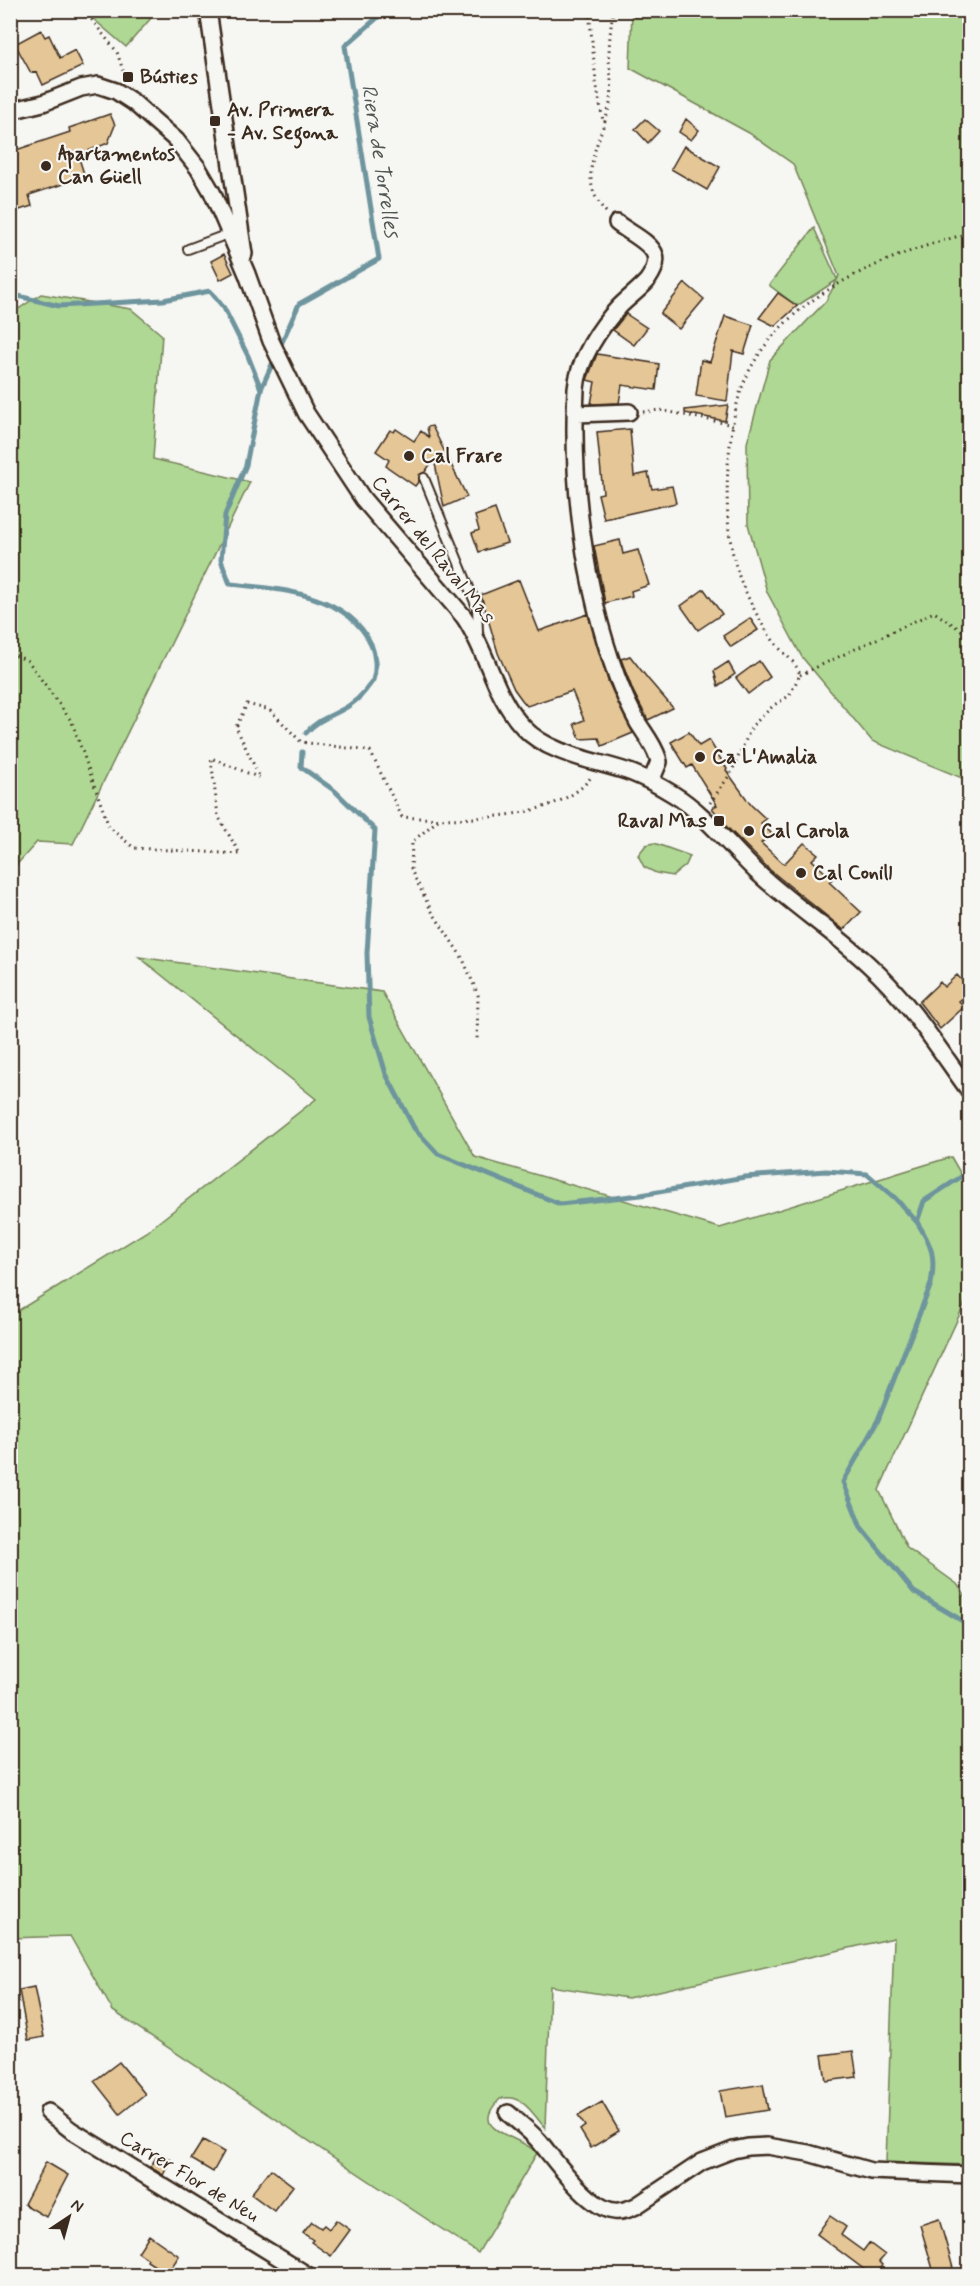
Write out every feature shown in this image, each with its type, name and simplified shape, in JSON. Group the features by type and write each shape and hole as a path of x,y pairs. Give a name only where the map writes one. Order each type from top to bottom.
{"street":[{"path":"208,10 247,274"},
{"path":"10,111 43,103 81,88 98,85 116,91 133,102 176,140 198,168 212,192 247,274"},
{"path":"618,223 649,246 656,260 648,280 618,308 587,353 577,382 577,482 589,573 602,629 628,704 659,762 651,781"},
{"name":"Carrer del Raval Mas","path":"247,274 271,341 312,422 363,499 464,617 478,637 492,677 512,715 526,731 555,749 651,781 701,815 773,886 853,950 887,981 969,1092"},
{"path":"576,414 629,412"},
{"name":"Carrer Flor de Neu","path":"48,2112 71,2130 309,2276"},
{"path":"508,2113 538,2140 568,2178 600,2205 614,2211 629,2209 702,2162 732,2150 748,2147 767,2146 799,2151 871,2171 969,2175"}],"lane":[{"path":"188,249 228,234"},
{"path":"424,478 477,607 478,637"}],"path":[{"path":"84,10 117,52 133,102"},
{"path":"589,10 596,82 603,123"},
{"path":"613,10 609,56 610,99 594,153 590,179 602,207 618,223"},
{"path":"800,675 794,663 770,635 749,598 735,562 729,533 727,501 729,458 733,425 742,389 763,351 800,309 829,288 875,265 969,234"},
{"path":"629,412 660,410 733,425"},
{"path":"701,815 731,773 752,726 774,705 789,696 800,675 934,612 969,636"},
{"path":"10,653 28,661 72,722 109,827 134,848 240,854 218,816 211,758 260,778 236,728 247,704 270,710 301,742 370,751 402,817 438,820 490,817 562,802 586,784 601,764"},
{"path":"438,820 412,842 411,870 431,910 463,958 478,995 477,1042"},
{"path":"960,1352 969,1357"}],"green space":[{"path":"84,11 147,11 152,17 126,47"},
{"path":"632,11 969,11 969,781 872,741 802,657 767,592 748,524 747,443 770,360 826,301 837,280 797,306 769,285 814,228 837,279 839,276 793,164 749,133 630,68"},
{"path":"41,294 131,309 162,335 153,459 250,482 73,844 37,842 11,871 11,314"},
{"path":"654,843 690,856 686,865 673,876 656,873 644,867 638,855 646,845"},
{"path":"139,957 382,992 475,1157 720,1228 951,1157 969,1188 969,1294 879,1490 907,1548 957,1584 969,1601 969,2165 886,2162 894,1938 628,1998 550,1986 545,2128 526,2106 514,2099 500,2099 491,2110 489,2119 492,2126 537,2153 478,2253 113,2011 70,1936 11,1938 11,1315 146,1232 316,1099"}],"building":[{"path":"41,30 45,37 49,35 60,58 75,50 83,66 43,85 37,72 31,73 15,44"},
{"name":"Apartamentos Can Güell","path":"110,114 115,125 108,143 78,155 85,177 29,195 32,206 10,213 10,152 70,132 69,128"},
{"path":"645,119 659,131 648,143 635,129"},
{"path":"686,119 699,130 691,140 679,132"},
{"path":"684,146 720,167 707,190 671,169"},
{"path":"224,254 233,273 220,280 211,261"},
{"path":"685,283 704,299 679,329 660,314"},
{"path":"778,293 797,306 775,326 759,318"},
{"path":"626,314 647,328 634,345 613,330"},
{"path":"725,316 753,325 744,354 733,351 727,401 696,396 701,360 710,362"},
{"path":"597,354 659,364 656,390 622,385 619,403 591,404 595,382 587,380"},
{"path":"728,405 725,421 685,413 685,410"},
{"name":"Cal Frare","path":"432,426 467,497 444,507 434,459 425,472 419,475 419,481 415,486 386,466 389,460 376,451 390,430 394,432 396,429 414,441 421,431 429,437 427,427"},
{"path":"630,429 634,476 648,473 652,489 672,486 676,503 604,519 598,494 603,493 597,432"},
{"path":"495,509 507,543 479,552 472,533 479,530 475,516"},
{"path":"620,540 623,554 638,550 649,585 631,591 632,596 605,603 594,546"},
{"path":"519,580 539,631 588,614 608,681 633,733 602,746 599,738 580,739 574,724 584,720 572,691 527,706 522,700 514,689 498,653 481,595"},
{"path":"704,589 722,614 698,630 681,606"},
{"path":"750,618 758,630 731,647 723,636"},
{"path":"630,656 673,708 648,720 633,691 621,659"},
{"path":"759,661 770,677 748,694 736,678"},
{"path":"728,662 735,674 718,686 714,671"},
{"path":"689,732 699,746 709,740 726,770 751,805 766,819 761,823 772,834 761,843 784,864 804,843 818,854 812,860 832,879 829,882 861,912 844,930 770,870 726,826 712,808 717,805 692,765 687,768 671,742"},
{"path":"957,975 969,988 969,992 959,1001 964,1007 940,1029 919,1002 940,982 944,987"},
{"path":"34,1987 44,2037 28,2040 19,1990"},
{"path":"853,2051 857,2077 826,2081 822,2055"},
{"path":"119,2062 145,2094 120,2114 94,2081"},
{"path":"763,2084 768,2110 725,2117 720,2091"},
{"path":"602,2102 619,2131 591,2148 580,2130 585,2126 578,2116"},
{"path":"203,2140 224,2152 213,2172 191,2159"},
{"path":"159,2153 171,2160 163,2175 150,2167"},
{"path":"46,2162 68,2175 46,2217 24,2204"},
{"path":"271,2169 293,2186 274,2211 251,2194"},
{"path":"830,2216 846,2227 841,2235 863,2251 869,2243 885,2255 879,2262 882,2265 876,2276 817,2234"},
{"path":"939,2219 955,2276 935,2276 920,2225"},
{"path":"336,2220 350,2230 331,2256 311,2242 313,2240 303,2233 312,2222 321,2228 324,2225 329,2229"},
{"path":"149,2235 179,2256 167,2274 138,2252"}],"waterway":[{"name":"Riera de Torrelles","path":"261,389 299,304 379,259 345,46 386,10"},
{"name":"Riera de Torrelles","path":"10,294 59,306 163,300 210,291 224,308 248,356 261,389 246,465 225,515 221,560 230,584 290,592 329,604 346,614 360,627 374,652 374,676 365,691 350,705 319,722 306,733"},
{"path":"302,752 301,767 335,791 375,830 367,953 369,1017 386,1074 414,1128 438,1154 560,1204 641,1195 745,1177 826,1171 867,1174 895,1198 917,1222"},
{"path":"970,1171 924,1201 917,1222 932,1252 931,1284 878,1420 843,1482 861,1527 914,1592 966,1623 970,1628"}],"place":[{"name":"Bústies","path":"128,77"},
{"name":"Av. Primera - Av. Segona","path":"215,121"},
{"name":"Apartamentos Can Güell","path":"46,166"},
{"name":"Cal Frare","path":"409,456"},
{"name":"Ca L'Amalia","path":"700,757"},
{"name":"Raval Mas","path":"719,821"},
{"name":"Cal Carola","path":"749,831"},
{"name":"Cal Conill","path":"801,873"}]}
